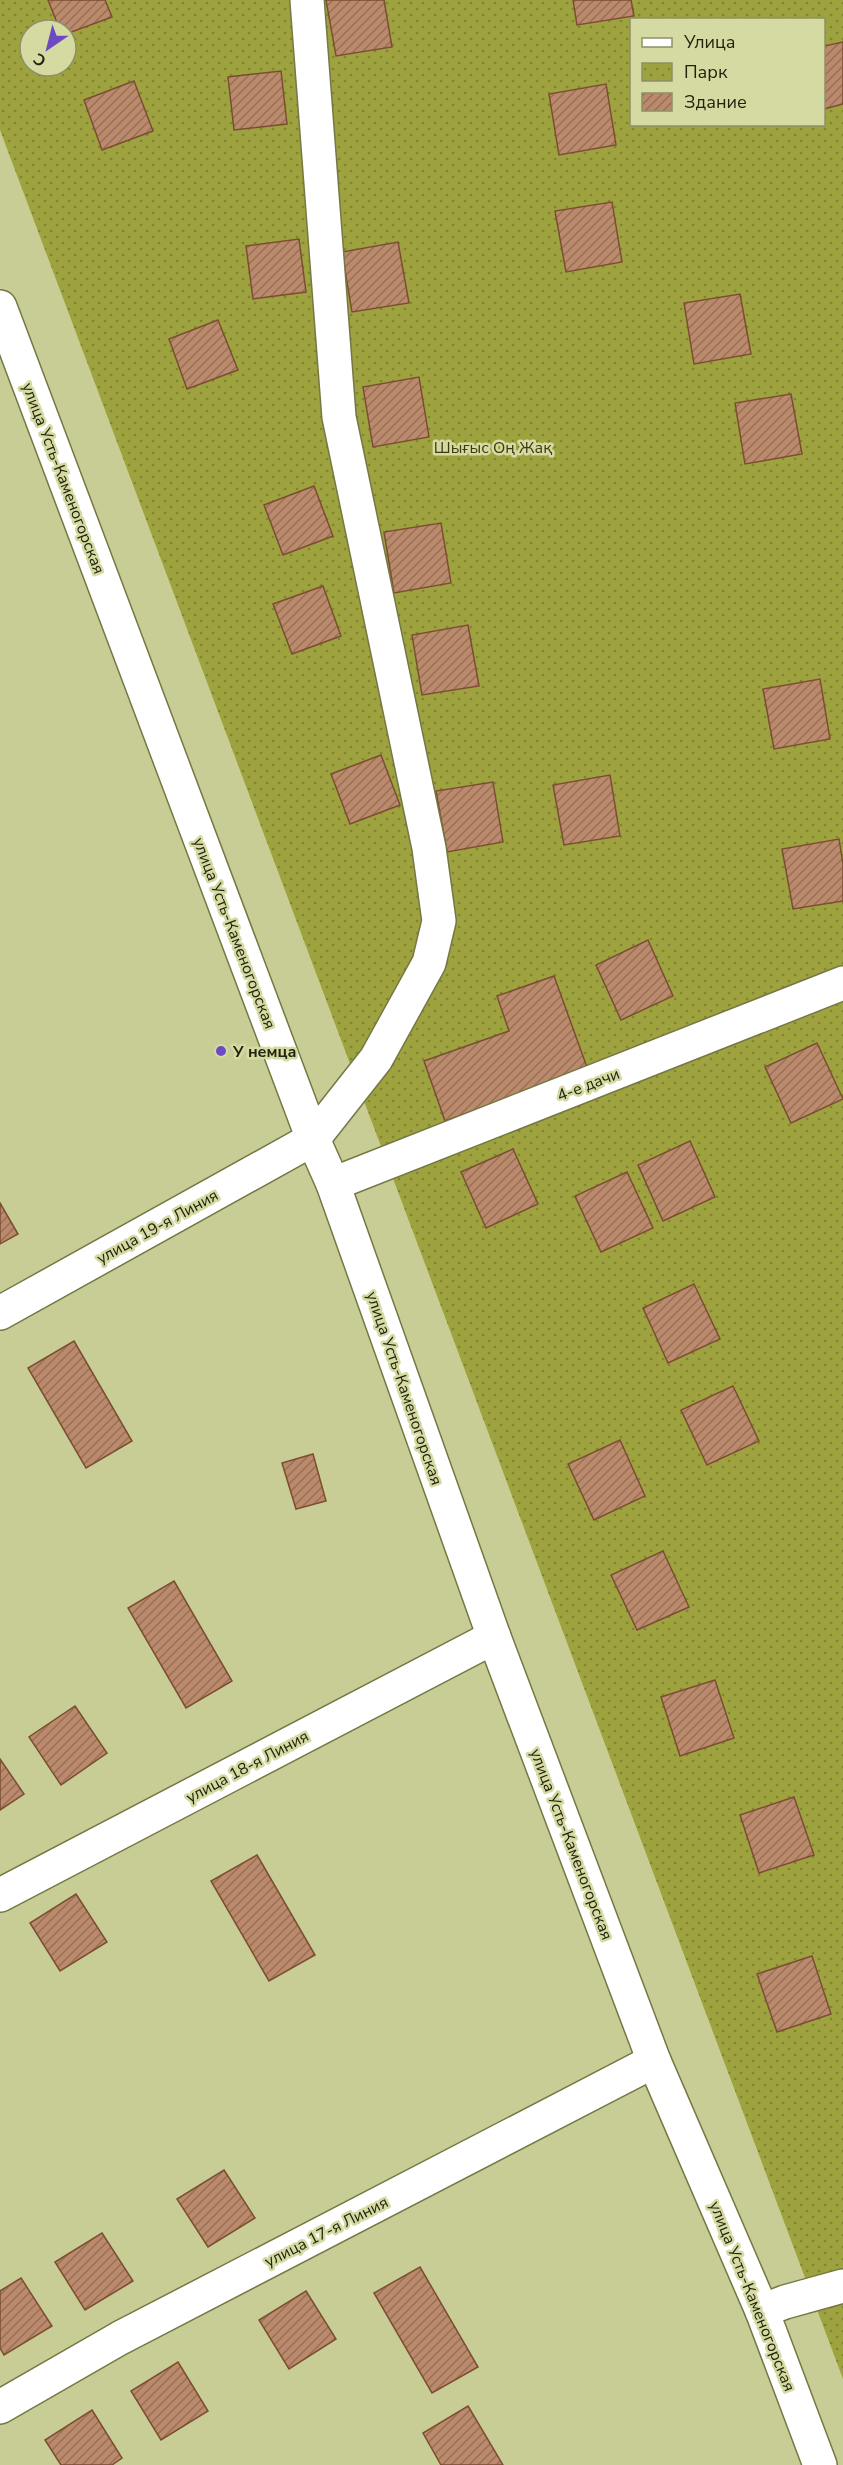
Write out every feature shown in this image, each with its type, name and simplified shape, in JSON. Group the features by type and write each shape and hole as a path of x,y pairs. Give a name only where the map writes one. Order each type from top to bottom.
{"street":[{"path":"307,0 339,417 427,836 439,921 429,963 376,1059 313,1139"},
{"name":"улица Усть-Каменогорская","path":"0,307 313,1139 333,1184 494,1638 654,2061 823,2459"},
{"name":"4-е дачи","path":"333,1184 843,983"},
{"name":"улица 19-я Линия","path":"0,1313 313,1139"},
{"name":"улица 18-я Линия","path":"0,1895 494,1638"},
{"name":"улица 17-я Линия","path":"0,2407 120,2338 654,2061"},
{"path":"762,2312 785,2302 843,2286"}],"green space":[{"name":"Шығыс Оң Жақ","path":"0,0 843,0 843,2379 0,130"}],"building":[{"path":"48,0 105,0 112,17 78,30 78,18 55,18"},
{"path":"326,0 384,0 392,47 336,56"},
{"path":"573,0 631,0 634,16 577,25"},
{"path":"843,42 843,104 825,109 825,46"},
{"path":"281,71 287,124 234,130 228,77"},
{"path":"134,81 153,131 102,150 84,100"},
{"path":"606,84 616,145 559,155 549,94"},
{"path":"612,202 622,262 566,272 555,211"},
{"path":"299,239 306,292 253,299 246,246"},
{"path":"398,242 409,303 352,312 342,252"},
{"path":"740,294 751,354 694,364 684,303"},
{"path":"218,320 238,370 187,389 169,339"},
{"path":"419,377 429,437 373,447 363,387"},
{"path":"791,394 802,454 745,464 735,403"},
{"path":"314,486 333,536 283,555 264,505"},
{"path":"441,523 451,583 394,593 384,532"},
{"path":"323,586 341,636 292,654 273,604"},
{"path":"468,625 479,686 422,695 412,635"},
{"path":"820,679 830,739 774,749 763,689"},
{"path":"381,755 400,805 350,824 331,774"},
{"path":"610,775 620,836 564,845 553,785"},
{"path":"493,782 503,842 447,852 436,791"},
{"path":"839,839 843,864 843,901 793,909 782,849"},
{"path":"648,940 673,996 621,1020 596,965"},
{"path":"554,976 588,1070 445,1121 424,1061 509,1031 497,996"},
{"path":"817,1043 843,1099 791,1123 765,1067"},
{"path":"690,1141 715,1197 663,1221 638,1165"},
{"path":"513,1149 538,1204 486,1228 461,1172"},
{"path":"627,1172 653,1228 601,1252 575,1196"},
{"path":"0,1203 18,1234 0,1244"},
{"path":"694,1284 720,1339 668,1363 643,1308"},
{"path":"74,1341 132,1441 86,1468 28,1368"},
{"path":"733,1386 759,1441 707,1465 681,1410"},
{"path":"620,1440 645,1496 594,1520 568,1464"},
{"path":"313,1454 326,1501 296,1509 282,1463"},
{"path":"663,1551 689,1607 637,1630 611,1575"},
{"path":"174,1581 232,1681 186,1708 128,1608"},
{"path":"715,1680 734,1738 680,1756 661,1697"},
{"path":"75,1706 107,1753 61,1785 29,1737"},
{"path":"0,1759 24,1794 0,1810"},
{"path":"794,1797 814,1855 759,1873 740,1815"},
{"path":"257,1855 315,1955 269,1981 211,1881"},
{"path":"76,1894 107,1942 60,1971 30,1923"},
{"path":"812,1956 831,2014 777,2032 757,1974"},
{"path":"224,2170 255,2218 208,2247 177,2199"},
{"path":"102,2233 133,2281 85,2310 55,2262"},
{"path":"420,2267 478,2367 432,2393 374,2293"},
{"path":"21,2278 52,2326 4,2355 0,2348 0,2291"},
{"path":"306,2291 336,2339 289,2369 259,2320"},
{"path":"178,2362 208,2411 161,2440 131,2391"},
{"path":"468,2406 503,2465 441,2465 423,2433"},
{"path":"92,2410 122,2458 112,2465 61,2465 45,2440"}],"place":[{"name":"У немца","path":"221,1051"}]}
